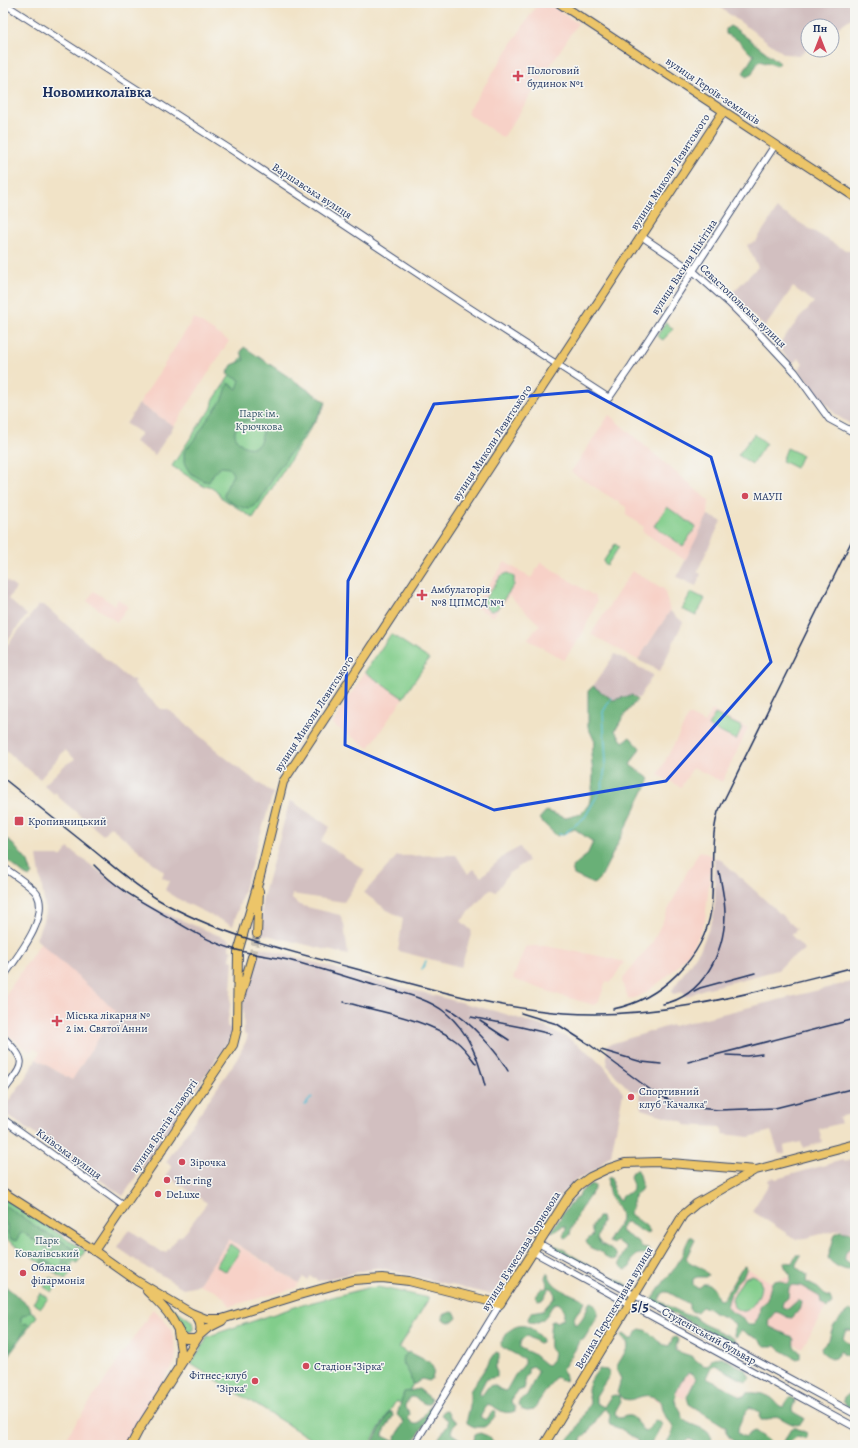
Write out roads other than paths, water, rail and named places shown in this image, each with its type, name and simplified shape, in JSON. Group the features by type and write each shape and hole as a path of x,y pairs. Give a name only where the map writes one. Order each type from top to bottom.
{"main road":[{"name":"вулиця Героїв-земляків","path":"559,3 723,112 855,197"},
{"name":"вулиця Миколи Левитського","path":"281,787 290,771 723,112"},
{"name":"вулиця Братів Ельворті","path":"94,1251 233,1045 236,1035 238,952 259,880 281,787"},
{"name":"вулиця Братів Ельворті","path":"257,934 259,880"},
{"name":"вулиця Братів Ельворті","path":"237,1008 252,956"},
{"path":"756,1170 855,1144"},
{"name":"вулиця Вʼячеслава Чорновола","path":"500,1304 532,1251 573,1191 590,1177 616,1165 635,1162 658,1162 756,1170"},
{"name":"Велика Перспективна вулиця","path":"544,1445 634,1295 686,1212 696,1204 756,1170"},
{"path":"3,1192 137,1281 191,1313 206,1319 215,1320 353,1280 382,1278 409,1281 500,1304"},
{"path":"137,1281 159,1302 170,1316 182,1337 186,1339 195,1339 208,1328 237,1314"},
{"path":"131,1445 199,1336 201,1328 200,1323 191,1313"},
{"path":"178,1329 181,1351 179,1367"}],"street":[{"name":"Варшавська вулиця","path":"3,3 233,151 609,398"},
{"name":"вулиця Василя Нікітіна","path":"609,398 775,145"},
{"name":"Севастопольська вулиця","path":"641,236 693,271 755,329 795,372 829,419 855,433"},
{"path":"3,867 33,890 38,896 40,908 37,923 3,977"},
{"path":"3,1038 17,1051 21,1061 20,1068 3,1092"},
{"name":"Київська вулиця","path":"3,1119 124,1206"},
{"name":"Студентський бульвар","path":"538,1243 855,1414"},
{"name":"Студентський бульвар","path":"532,1251 855,1427"},
{"name":"вулиця Вʼячеслава Чорновола","path":"414,1445 500,1304"}],"waterway":[{"path":"559,834 563,835 585,817 602,787 606,762 603,712 611,698"},
{"path":"422,970 426,961"},
{"path":"305,1105 312,1097"}],"tunnel":[{"path":"252,957 257,934"}],"railway":[{"path":"613,1009 630,1004 663,986 677,974 689,960 699,944 707,928 711,910 713,849 715,824 718,812 855,534"},
{"path":"3,778 133,883 150,895 181,912 228,932 252,940 429,989 483,1001 565,1013 602,1014 638,1012 675,1008 748,994 855,967"},
{"path":"94,865 103,874 130,894 192,931 214,942 243,952 283,959 314,967 419,998 438,1007 454,1020 467,1037 476,1056 485,1086"},
{"path":"663,1004 677,999 689,992 700,982 709,971 721,944 725,915 724,899 719,872"},
{"path":"694,991 755,973"},
{"path":"344,1002 403,1017 432,1027 456,1041 476,1064"},
{"path":"448,1009 464,1020 481,1036 497,1054 508,1071"},
{"path":"521,1013 557,1024 590,1045 652,1091 675,1103 688,1107 718,1110 775,1108 855,1088"},
{"path":"471,1017 551,1034"},
{"path":"688,1062 855,1019"},
{"path":"480,1021 509,1040"},
{"path":"601,1050 642,1062 661,1064"},
{"path":"726,1055 747,1056 762,1054"}],"place":[{"name":"Пологовий будинок №1","path":"518,76"},
{"name":"МАУП","path":"745,496"},
{"name":"Амбулаторія №8 ЦПМСД №1","path":"422,595"},
{"name":"Кропивницький","path":"19,821"},
{"name":"Міська лікарня № 2 ім. Святої Анни","path":"57,1021"},
{"name":"Спортивний клуб \"Качалка\"","path":"631,1097"},
{"name":"Зірочка","path":"182,1162"},
{"name":"The ring","path":"167,1180"},
{"name":"DeLuxe","path":"158,1194"},
{"name":"Обласна філармонія","path":"23,1273"},
{"name":"Стадіон \"Зірка\"","path":"306,1366"},
{"name":"Фітнес-клуб \"Зірка\"","path":"255,1381"}],"district":[{"name":"Новомиколаївка","path":"97,92"},
{"name":"5/5","path":"640,1306"}],"park label":[{"name":"Парк ім. Крючкова","path":"259,419"},
{"name":"Парк Ковалівський","path":"47,1246"}]}
